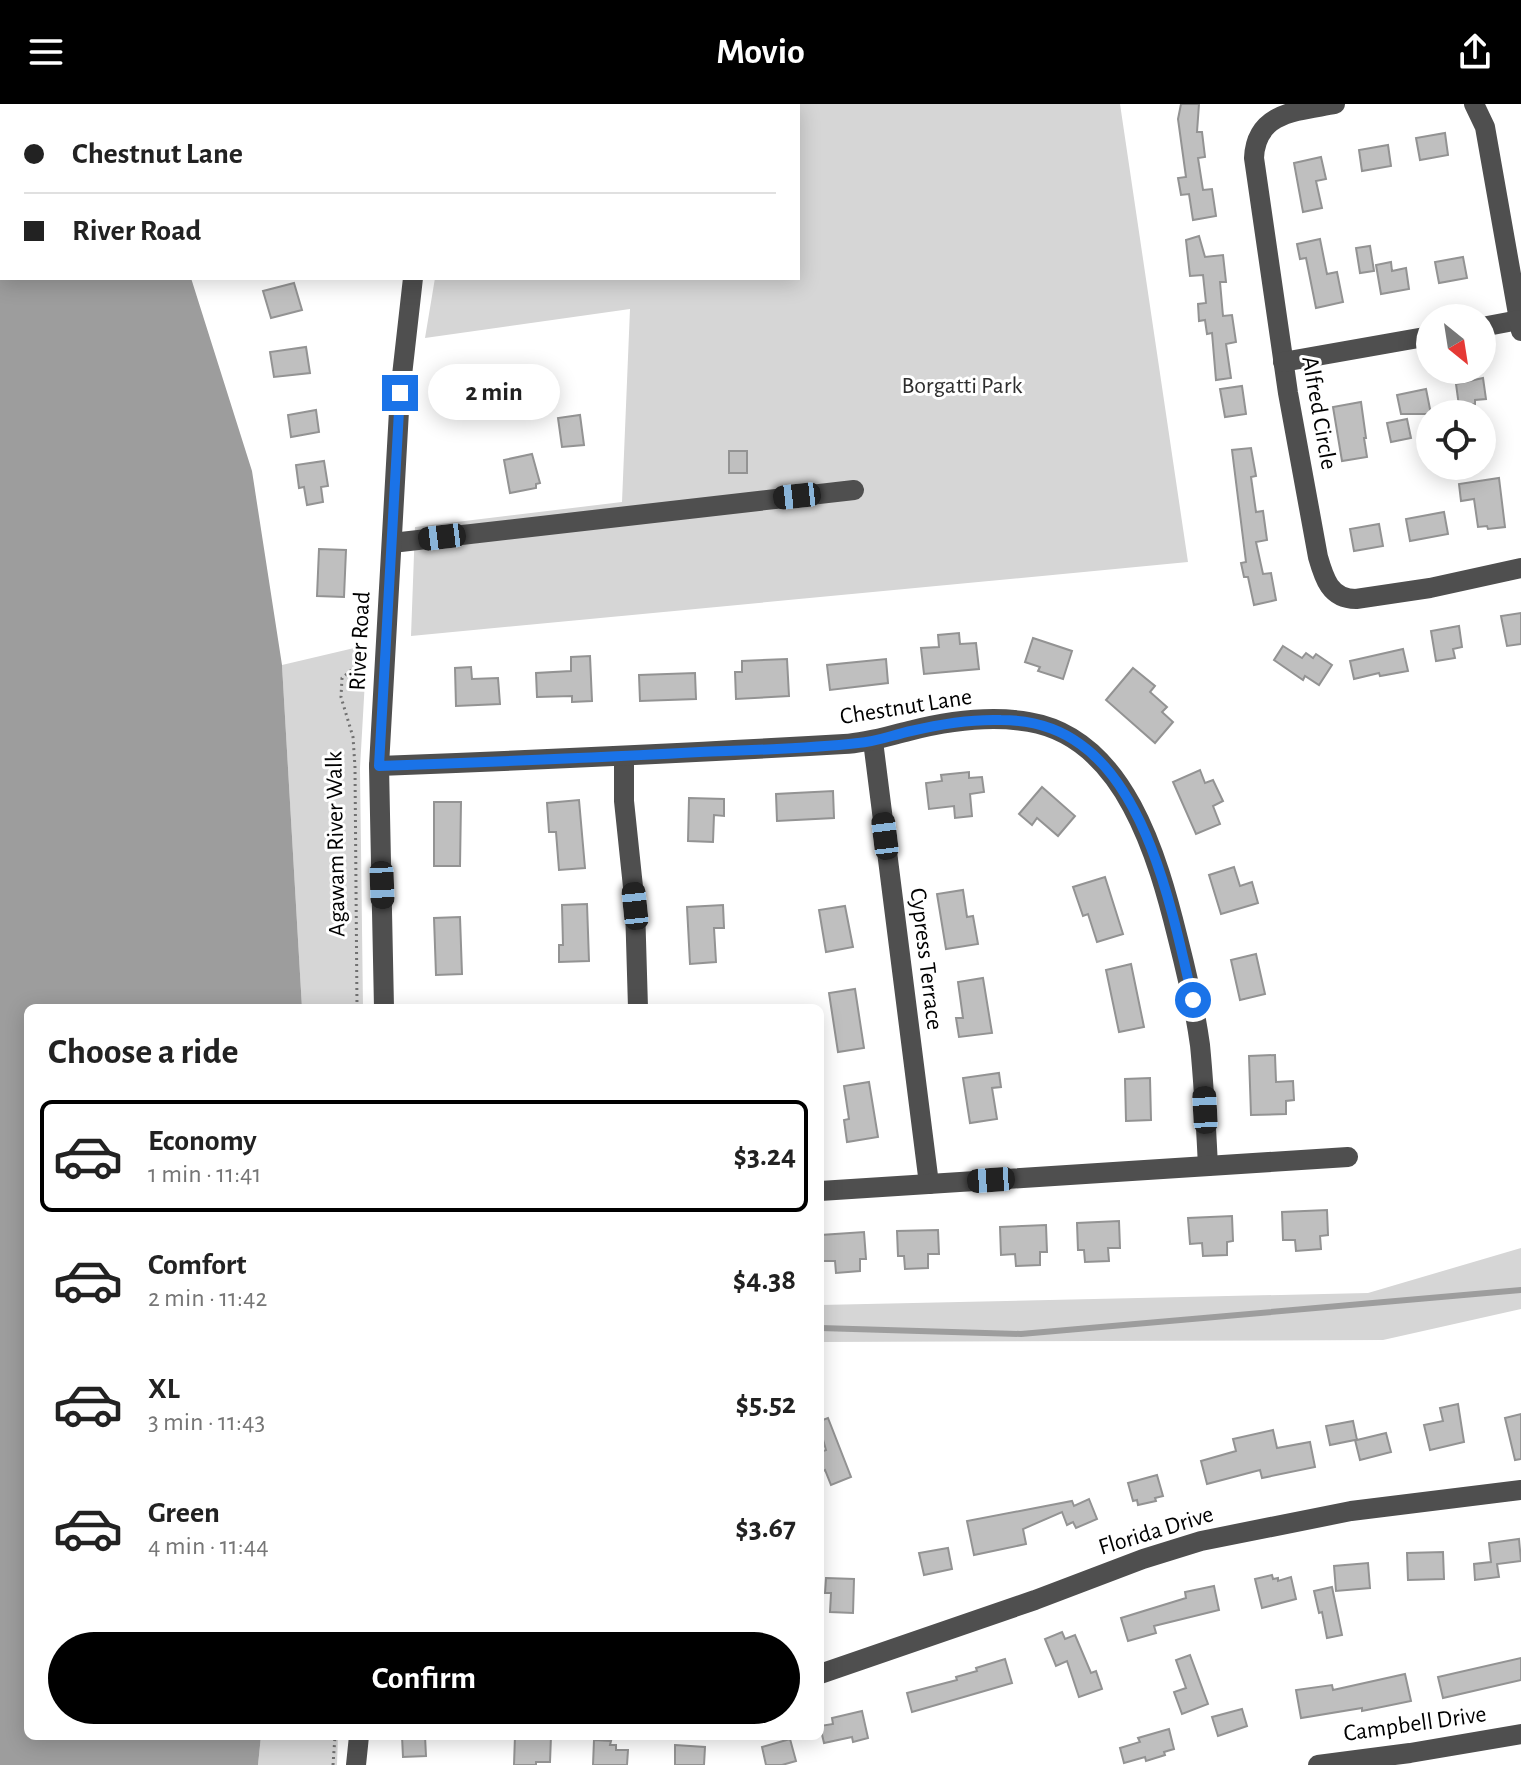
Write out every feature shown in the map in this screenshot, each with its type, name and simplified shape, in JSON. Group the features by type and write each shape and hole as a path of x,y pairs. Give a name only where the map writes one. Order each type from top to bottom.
{"street":[{"name":"Alfred Circle","path":"1335,104 1290,113 1273,120 1261,131 1254,148 1254,172 1283,362 1318,557 1327,583 1335,592 1350,599 1373,598 1521,568"},
{"path":"1474,104 1485,127 1513,238 1520,325 1496,326"},
{"name":"River Road","path":"384,1004 379,766 400,393 413,280"},
{"path":"1283,362 1416,338"},
{"path":"392,543 854,490"},
{"name":"Chestnut Lane","path":"379,766 624,757 851,744 968,720 1003,720 1052,728 1076,741 1112,775 1134,809 1148,842 1164,887 1193,1000 1208,1166"},
{"name":"Cypress Terrace","path":"873,741 929,1184"},
{"path":"624,757 624,801 635,906 638,1004"},
{"path":"824,1191 1348,1157"},
{"name":"Florida Drive","path":"824,1673 1201,1541 1351,1511 1521,1490"},
{"name":"Campbell Drive","path":"1318,1765 1521,1734"},
{"path":"356,1765 359,1740"}],"path":[{"name":"Agawam River Walk","path":"357,1004 357,796 353,737 341,697 342,678 354,668 384,669"},
{"path":"333,1765 335,1740"}],"green space":[{"name":"Borgatti Park","path":"800,104 1120,104 1188,562 411,636 415,527 622,502 630,309 425,338 435,280 800,280"},
{"path":"367,645 360,768 363,1004 302,1004 282,665"},
{"path":"1521,1248 1521,1309 1383,1340 824,1342 824,1305 1368,1293"},
{"path":"261,1740 338,1740 337,1765 258,1765"}],"shaded area":[{"path":"0,280 192,280 252,471 282,665 302,1004 24,1004 24,1740 261,1740 258,1765 0,1765"}],"building":[{"path":"1181,104 1199,104 1197,132 1202,132 1205,157 1198,158 1203,190 1212,189 1216,216 1193,220 1189,194 1181,195 1178,178 1186,177 1178,119"},
{"path":"1445,133 1448,155 1420,160 1416,138"},
{"path":"1388,145 1391,166 1362,171 1359,150"},
{"path":"1321,157 1326,179 1316,181 1322,208 1303,212 1294,163"},
{"path":"1199,236 1205,257 1223,255 1226,282 1220,282 1223,316 1232,315 1236,342 1226,344 1231,378 1216,380 1212,333 1207,334 1205,320 1199,321 1198,304 1206,303 1203,275 1190,276 1186,240"},
{"path":"1320,239 1327,274 1337,272 1343,302 1316,308 1306,258 1300,259 1297,244"},
{"path":"1370,246 1374,271 1360,273 1356,248"},
{"path":"1463,257 1467,278 1439,283 1435,262"},
{"path":"1391,262 1392,271 1406,268 1409,289 1381,294 1376,265"},
{"path":"294,283 302,310 271,318 263,291"},
{"path":"306,347 310,373 274,377 270,352"},
{"path":"1456,384 1484,384 1486,399 1458,400"},
{"path":"1242,386 1246,414 1225,417 1220,389"},
{"path":"1426,389 1428,400 1416,400 1416,414 1401,414 1397,395"},
{"path":"548,392 549,412 532,414 530,394"},
{"path":"1361,402 1367,457 1342,461 1333,407"},
{"path":"316,410 319,432 291,437 288,415"},
{"path":"580,415 584,445 562,447 558,418"},
{"path":"1407,419 1411,438 1391,442 1387,423"},
{"path":"1251,448 1256,476 1251,477 1256,512 1263,511 1267,540 1256,542 1263,574 1271,573 1276,600 1254,605 1248,577 1244,577 1241,563 1246,562 1232,450"},
{"path":"729,451 747,451 747,473 729,473"},
{"path":"532,454 540,483 536,484 536,488 510,493 504,460"},
{"path":"324,461 328,486 321,487 323,502 307,505 304,487 299,488 296,465"},
{"path":"1499,478 1505,527 1478,527 1474,499 1461,501 1459,484"},
{"path":"1444,512 1448,534 1410,541 1406,519"},
{"path":"1379,524 1383,546 1354,551 1350,529"},
{"path":"319,549 346,550 344,597 317,596"},
{"path":"1521,613 1521,644 1507,646 1501,616"},
{"path":"1459,626 1462,647 1453,649 1455,658 1436,661 1431,631"},
{"path":"959,633 960,644 976,643 979,669 924,674 921,648 939,647 938,635"},
{"path":"1033,638 1072,651 1063,679 1038,671 1040,667 1025,662"},
{"path":"1283,646 1302,658 1306,653 1313,658 1316,654 1332,665 1319,685 1305,676 1303,680 1274,660"},
{"path":"1403,649 1408,671 1354,679 1350,661"},
{"path":"590,656 592,701 572,702 572,696 537,697 536,673 571,671 571,657"},
{"path":"787,659 789,696 736,699 735,672 742,672 742,661"},
{"path":"886,659 888,683 830,690 827,665"},
{"path":"471,667 472,679 498,678 500,704 456,706 455,668"},
{"path":"1133,668 1155,686 1150,692 1167,707 1162,712 1173,722 1155,743 1106,700"},
{"path":"695,673 696,699 640,701 639,675"},
{"path":"1200,770 1205,783 1213,780 1223,801 1213,806 1220,824 1196,834 1173,782"},
{"path":"969,772 969,778 982,777 984,792 970,794 972,816 955,818 954,806 929,809 926,783 942,781 941,775"},
{"path":"1042,787 1075,816 1058,836 1037,818 1032,825 1019,814"},
{"path":"833,791 834,818 777,821 776,794"},
{"path":"689,798 724,799 724,816 714,815 713,842 688,841"},
{"path":"579,800 585,868 559,870 556,832 549,832 547,803"},
{"path":"434,802 461,802 460,866 434,866"},
{"path":"1234,867 1240,886 1252,882 1258,903 1221,914 1209,875"},
{"path":"1105,877 1123,934 1097,942 1088,914 1083,916 1073,887"},
{"path":"963,890 967,917 973,916 978,944 946,949 937,894"},
{"path":"587,904 589,961 559,962 559,945 563,945 562,905"},
{"path":"723,905 724,928 714,928 716,962 690,964 687,907"},
{"path":"845,906 853,947 826,952 819,910"},
{"path":"460,917 462,974 436,975 434,918"},
{"path":"1256,954 1265,994 1240,1000 1231,960"},
{"path":"1131,964 1144,1027 1119,1032 1106,970"},
{"path":"983,978 992,1033 959,1037 956,1018 963,1018 958,982"},
{"path":"855,989 864,1048 838,1052 829,993"},
{"path":"1275,1055 1276,1082 1293,1081 1294,1100 1286,1101 1286,1114 1251,1115 1249,1056"},
{"path":"999,1073 1001,1087 992,1088 997,1119 970,1123 963,1078"},
{"path":"1150,1078 1151,1120 1126,1121 1125,1079"},
{"path":"869,1082 878,1137 847,1142 844,1120 849,1119 844,1086"},
{"path":"1327,1210 1328,1235 1320,1236 1321,1249 1296,1251 1295,1240 1283,1240 1282,1212"},
{"path":"1232,1216 1233,1241 1227,1242 1227,1255 1203,1256 1202,1243 1190,1244 1188,1218"},
{"path":"1119,1221 1120,1248 1108,1248 1109,1261 1085,1262 1084,1250 1078,1250 1077,1223"},
{"path":"1046,1225 1047,1252 1040,1252 1040,1265 1016,1266 1015,1254 1001,1255 1000,1227"},
{"path":"938,1230 939,1254 928,1254 928,1268 905,1269 904,1256 898,1256 897,1231"},
{"path":"864,1232 866,1259 860,1259 860,1271 836,1273 835,1261 824,1261 824,1235"},
{"path":"1458,1404 1464,1442 1430,1450 1424,1425 1443,1421 1440,1408"},
{"path":"1521,1414 1521,1459 1515,1460 1505,1418"},
{"path":"828,1418 851,1477 831,1485 824,1471 824,1420"},
{"path":"1353,1421 1357,1440 1386,1433 1391,1452 1360,1460 1355,1440 1330,1445 1326,1426"},
{"path":"1273,1430 1277,1448 1310,1442 1315,1467 1262,1478 1260,1470 1207,1484 1201,1461 1236,1451 1233,1439"},
{"path":"1157,1475 1163,1496 1138,1505 1137,1500 1133,1501 1128,1483"},
{"path":"1089,1499 1097,1519 1076,1528 1073,1522 1067,1525 1062,1512 1023,1529 1026,1544 974,1555 967,1521 1072,1501 1074,1506"},
{"path":"1519,1539 1521,1561 1497,1564 1499,1577 1475,1580 1474,1564 1491,1562 1489,1543"},
{"path":"948,1548 952,1569 924,1575 919,1553"},
{"path":"1443,1552 1444,1579 1408,1580 1407,1553"},
{"path":"1368,1563 1370,1588 1336,1591 1334,1566"},
{"path":"1272,1575 1278,1581 1291,1577 1296,1599 1262,1608 1255,1579"},
{"path":"826,1578 854,1579 853,1613 830,1612 831,1593 825,1593"},
{"path":"1214,1586 1219,1610 1154,1626 1156,1633 1128,1641 1121,1618 1186,1598 1185,1592"},
{"path":"1332,1587 1342,1635 1327,1638 1314,1591"},
{"path":"1062,1632 1065,1639 1075,1635 1091,1673 1096,1671 1102,1689 1079,1697 1067,1661 1056,1666 1045,1639"},
{"path":"1190,1655 1208,1704 1182,1714 1174,1692 1186,1688 1176,1660"},
{"path":"1521,1658 1521,1680 1443,1698 1438,1677"},
{"path":"1005,1659 1012,1683 912,1712 907,1693 957,1680 956,1677 977,1671 976,1668"},
{"path":"1405,1674 1411,1701 1301,1718 1296,1690 1332,1685 1333,1690"},
{"path":"1242,1709 1247,1726 1218,1736 1212,1717"},
{"path":"862,1711 868,1738 853,1742 852,1737 824,1743 824,1725 833,1724 832,1718"},
{"path":"1169,1729 1174,1749 1146,1761 1145,1757 1124,1763 1120,1748 1140,1742 1138,1738"},
{"path":"402,1740 425,1740 426,1756 403,1757"},
{"path":"515,1740 551,1740 550,1762 514,1765"},
{"path":"594,1740 611,1741 610,1745 616,1745 616,1750 628,1750 627,1765 593,1765"},
{"path":"790,1740 796,1761 766,1765 762,1747"},
{"path":"675,1745 705,1747 704,1765 675,1765"}],"waterway":[{"path":"824,1328 1021,1334 1521,1290"}],"route":[{"path":"400,393 379,766 624,757 859,743 968,720 1003,720 1052,728 1069,736 1095,756 1134,809 1164,887 1193,1000"}]}
